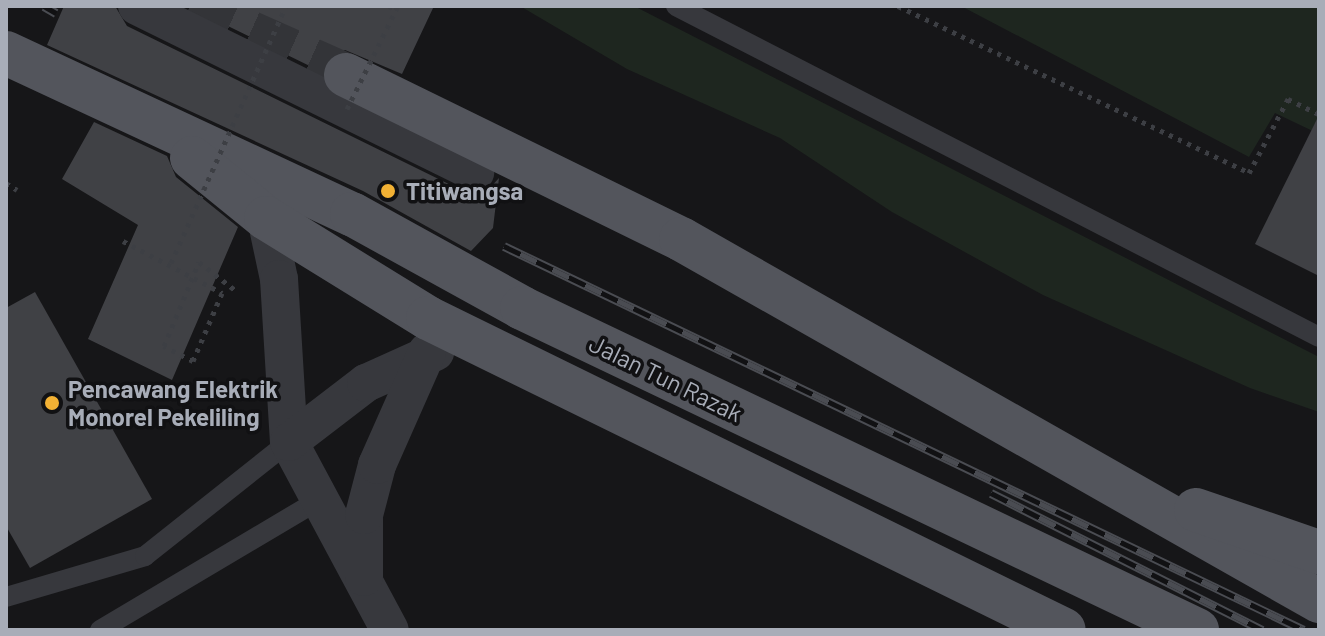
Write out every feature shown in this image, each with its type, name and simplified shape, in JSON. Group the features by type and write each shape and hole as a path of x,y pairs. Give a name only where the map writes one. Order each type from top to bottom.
{"main road":[{"name":"Jalan Tun Razak","path":"6,53 352,214 522,308 1197,630"},
{"path":"346,92 681,239 1084,472 1319,601"},
{"name":"Jalan Tun Razak","path":"140,116 266,218 428,318 1064,630"},
{"path":"1084,472 1319,552"}],"street":[{"path":"137,6 257,65 346,92 475,172"},
{"path":"266,218 279,279 289,442 390,630"},
{"path":"289,442 366,383 427,352 485,346"},
{"path":"364,584 364,515 377,465 427,352"}],"lane":[{"path":"676,6 1319,337"},
{"path":"6,597 145,556 289,442"},
{"path":"100,630 319,500"}],"path":[{"path":"171,263 286,6"},
{"path":"346,92 397,8 389,6"},
{"path":"898,6 1249,173 1288,99 1319,114"},
{"path":"6,183 17,190"},
{"path":"123,241 171,263 222,293 193,361 164,346 199,262"}],"shaded area":[{"path":"520,6 634,6 1319,357 1319,412 1250,388 1043,295 892,212 780,138 627,69"},
{"path":"961,6 1319,6 1319,134 1275,113 1249,157"}],"building":[{"path":"64,6 115,6 127,26 465,192 487,191 499,178 493,228 471,251 363,191 47,45"},
{"path":"187,6 434,6 402,74 345,50 331,55 322,72"},
{"path":"1319,115 1319,276 1255,244"},
{"path":"94,122 167,156 176,177 238,227 172,380 88,339 138,225 62,179"},
{"name":"Pencawang Elektrik Monorel Pekeliling","path":"35,292 152,499 30,568 6,526 6,308"}],"tunnel":[{"path":"190,6 346,75"}],"railway":[{"path":"44,6 56,13"},
{"path":"504,246 1304,630"},
{"path":"991,493 1262,630"}],"place":[{"name":"Titiwangsa","path":"388,191"},
{"name":"Pencawang Elektrik Monorel Pekeliling","path":"52,403"}]}
